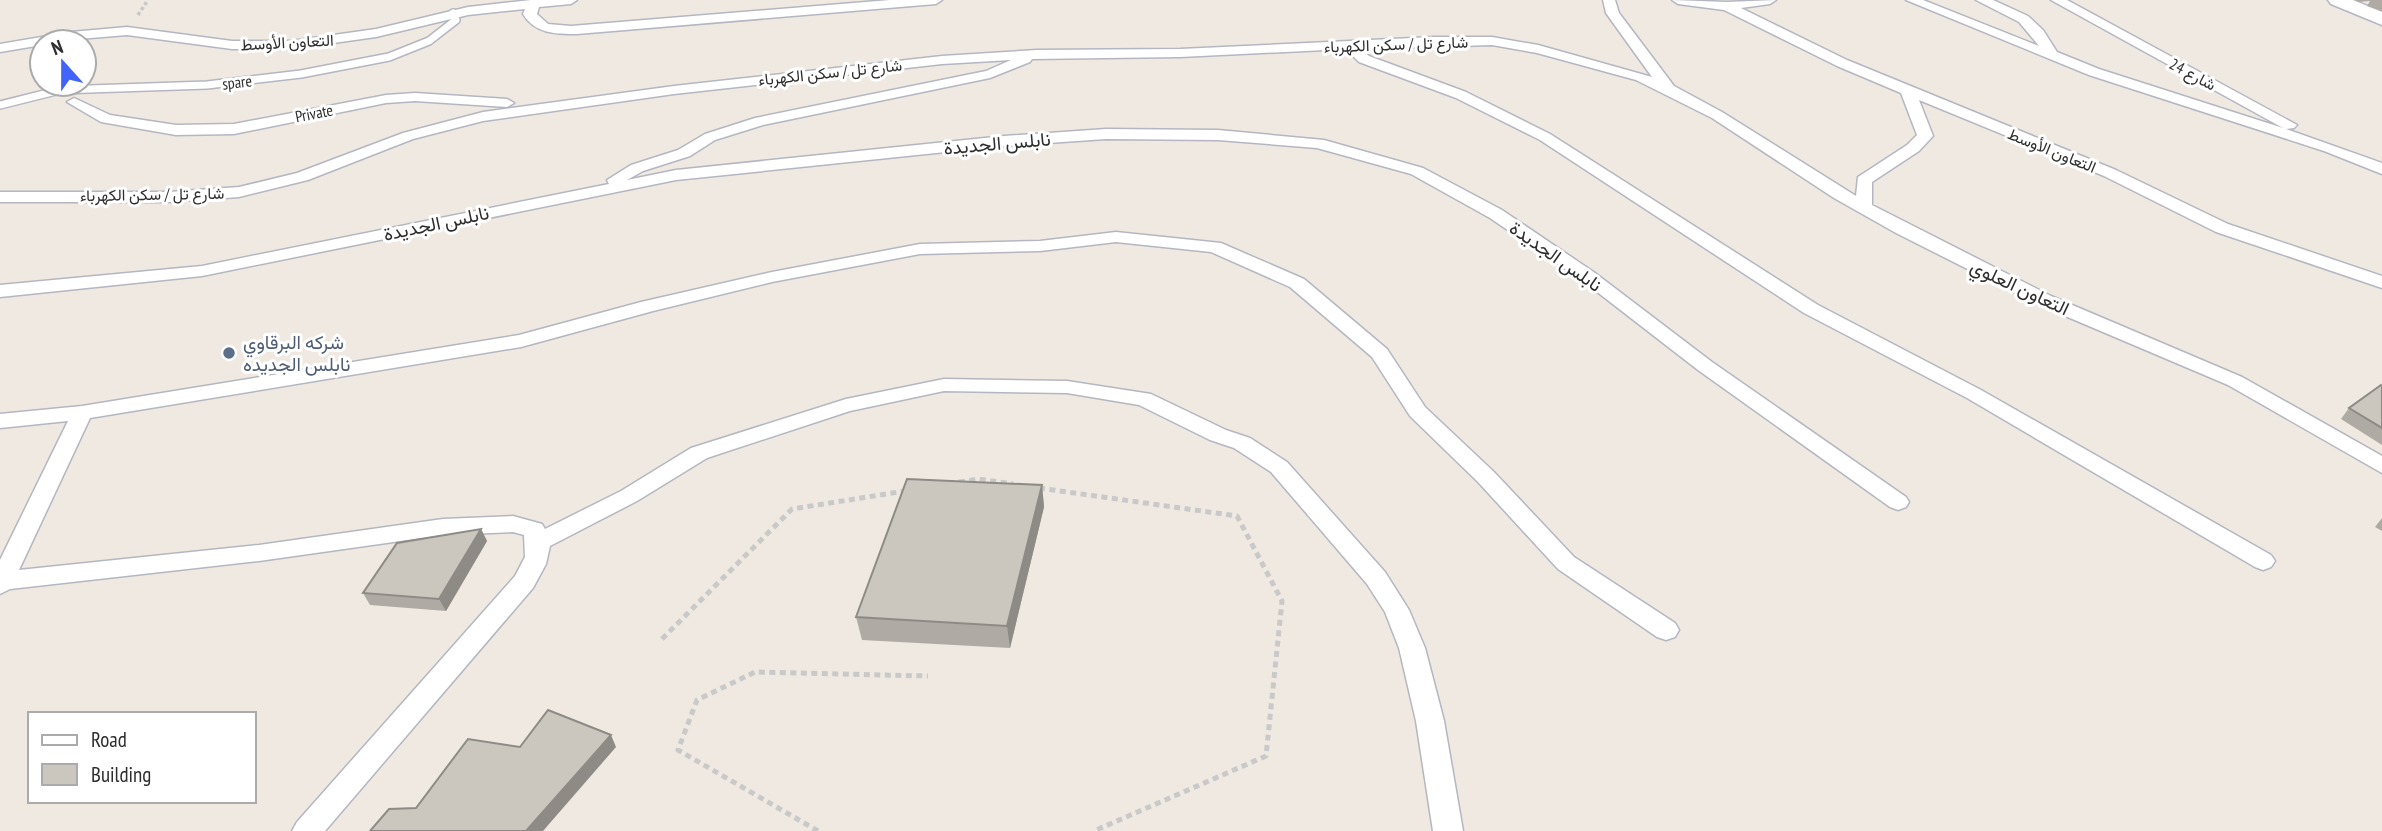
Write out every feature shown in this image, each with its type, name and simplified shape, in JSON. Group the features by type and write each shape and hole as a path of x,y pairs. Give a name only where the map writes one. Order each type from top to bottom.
{"street":[{"name":"التعاون الأوسط","path":"0,48 71,36 127,31 232,45 291,45 376,33 453,13 572,0"},
{"path":"534,4 530,14 534,22 546,27 577,30 936,0"},
{"path":"1609,0 1614,13 1668,89"},
{"name":"التعاون الأوسط","path":"1678,0 1727,6 1750,5 1770,0"},
{"path":"1912,0 2094,72 2330,148 2382,169"},
{"path":"1982,0 2025,18 2045,40 2051,55"},
{"name":"شارع 24","path":"2057,0 2330,148"},
{"path":"2337,0 2382,19"},
{"name":"التعاون الأوسط","path":"1727,6 1842,64 2110,173 2222,228 2382,282"},
{"name":"شارع تل / سكن الكهرباء","path":"0,197 169,197 228,193 302,177 420,132 507,112 902,64 1037,54 1180,53 1454,41 1499,42 1611,68 1668,89"},
{"path":"1350,45 1364,59 1461,95 1545,137 1811,309 1974,394 2263,561"},
{"path":"598,189 637,168 684,153 710,137 747,125 803,111 990,74 1037,54"},
{"name":"التعاون العلوي","path":"1668,89 1724,120 1864,208 2010,284 2235,381 2382,466"},
{"path":"1864,208 1864,180 1913,148 1925,136 1908,91"},
{"name":"Private","path":"74,102 106,119 176,130 234,129 386,99 415,97 484,103 558,103"},
{"name":"نابلس الجديدة","path":"0,291 202,271 598,189 676,176 1017,140 1106,134 1218,135 1318,143 1418,171 1496,214 1589,277 1705,366 1898,502"},
{"path":"0,421 82,413 521,341 648,306 772,277 920,249 1040,246 1116,237 1215,247 1297,283 1380,353 1417,411 1486,477 1566,564 1666,630"},
{"path":"538,542 629,496 699,453 846,405 944,385 1067,387 1144,399 1242,443 1279,467 1376,578 1397,610 1412,648 1434,743 1448,831"},
{"path":"1,582 82,413"},
{"path":"1,582 286,550 443,527 520,525 534,530 538,542 536,561 524,582 307,831"}],"lane":[{"name":"spare","path":"0,105 60,90 207,85 301,74 389,57 429,41 456,20 453,13"}],"path":[{"path":"952,484 979,479 1019,485"},
{"path":"1033,487 1237,516 1282,601 1266,756 1094,831"},
{"path":"662,639 792,509 912,490"},
{"path":"818,831 678,750 697,700 755,672 928,676"}],"building":[{"path":"2382,386 2382,428 2349,408"},
{"path":"907,479 1042,485 1007,626 856,617"},
{"path":"481,529 439,599 363,593 397,543"},
{"path":"548,710 611,735 526,831 370,831 389,809 416,808 468,739 520,747"}],"place":[{"name":"شركه البرقاوي نابلس الجديده","path":"229,353"}]}
